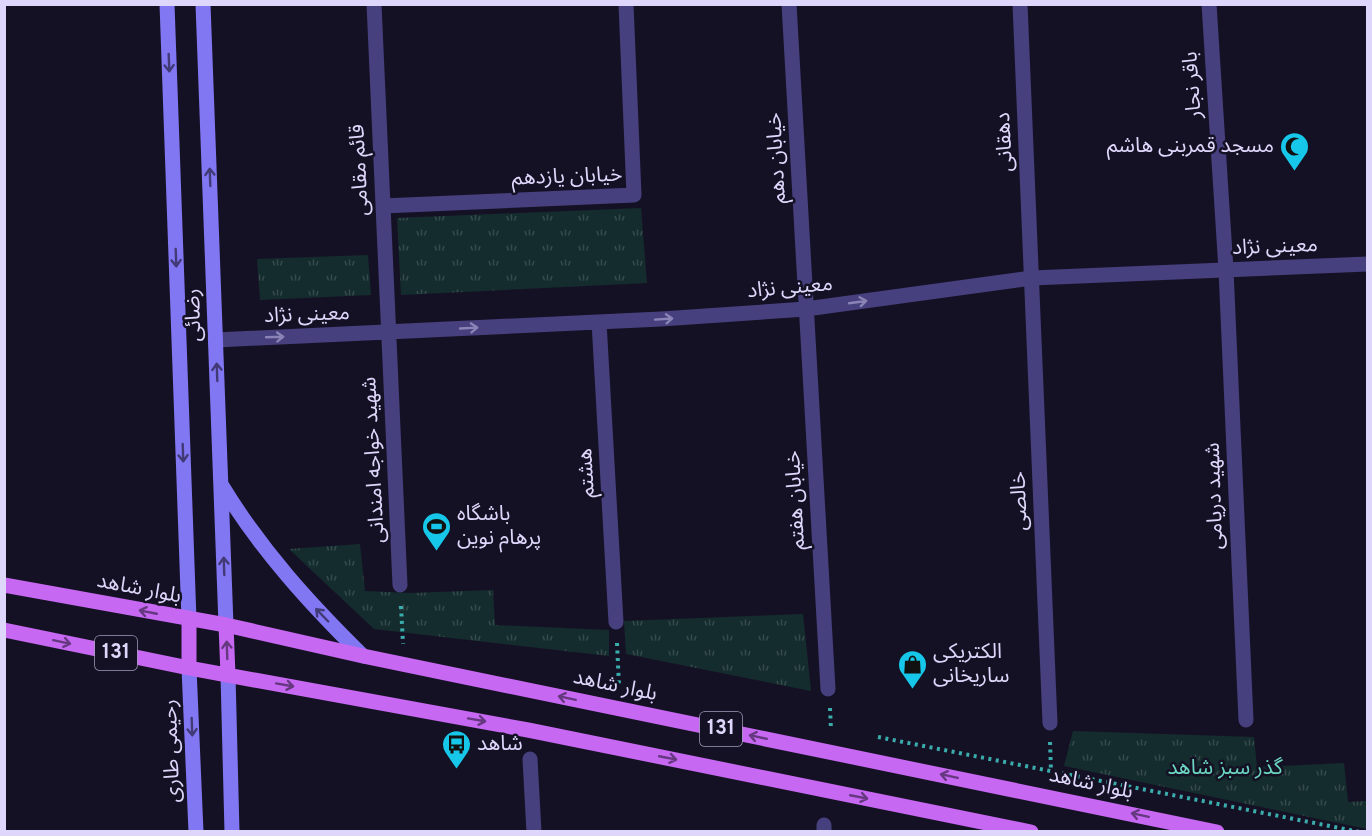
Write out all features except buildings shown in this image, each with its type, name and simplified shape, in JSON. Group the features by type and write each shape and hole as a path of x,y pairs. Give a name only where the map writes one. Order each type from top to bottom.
{"main road":[{"name":"رضائی","path":"167,4 189,620"},
{"name":"رضائی","path":"203,4 226,625"},
{"path":"220,484 244,523 301,594 363,656"},
{"name":"بلوار شاهد","path":"4,585 226,625 363,656 1217,831"},
{"path":"189,620 189,668"},
{"path":"226,625 232,831"},
{"name":"131","path":"4,630 189,668 528,730 1031,831"},
{"name":"رحیمی طاری","path":"189,668 196,831"}],"street":[{"name":"قائم مقامی","path":"374,4 389,333"},
{"name":"خیابان یازدهم","path":"383,206 634,195 626,4"},
{"name":"خیابان دهم","path":"789,4 806,309"},
{"name":"دهقانی","path":"1020,4 1032,278"},
{"name":"باقر نجار","path":"1209,4 1226,270"},
{"name":"معینی نژاد","path":"216,340 599,322 806,309 1032,278 1368,264"},
{"name":"شهید دریامی","path":"1226,270 1246,720"},
{"name":"خالصی","path":"1032,278 1050,723"},
{"name":"خیابان هفتم","path":"806,309 828,689"},
{"name":"هشتم","path":"599,322 616,622"},
{"name":"شهید خواجه امندانی","path":"389,333 400,585"},
{"path":"530,759 534,831"}],"path":[{"path":"400,585 403,644"},
{"path":"616,622 619,687"},
{"path":"828,689 833,752"},
{"path":"1050,723 1051,771"}],"green space":[{"path":"641,208 647,283 401,295 397,218"},
{"path":"368,255 371,295 260,300 257,259"},
{"path":"360,544 365,591 411,593 493,590 495,625 609,630 609,656 374,629 289,549"},
{"path":"803,614 811,691 626,654 624,621"},
{"name":"گذر سبز شاهد","path":"1073,731 1254,737 1257,767 1344,763 1348,802 1367,801 1367,829 1064,766"}],"place":[{"name":"مسجد قمربنی هاشم","path":"1295,172"},
{"name":"باشگاه پرهام نوین","path":"436,552"},
{"name":"الکتریکی ساریخانی","path":"912,690"},
{"name":"شاهد","path":"456,770"}]}
